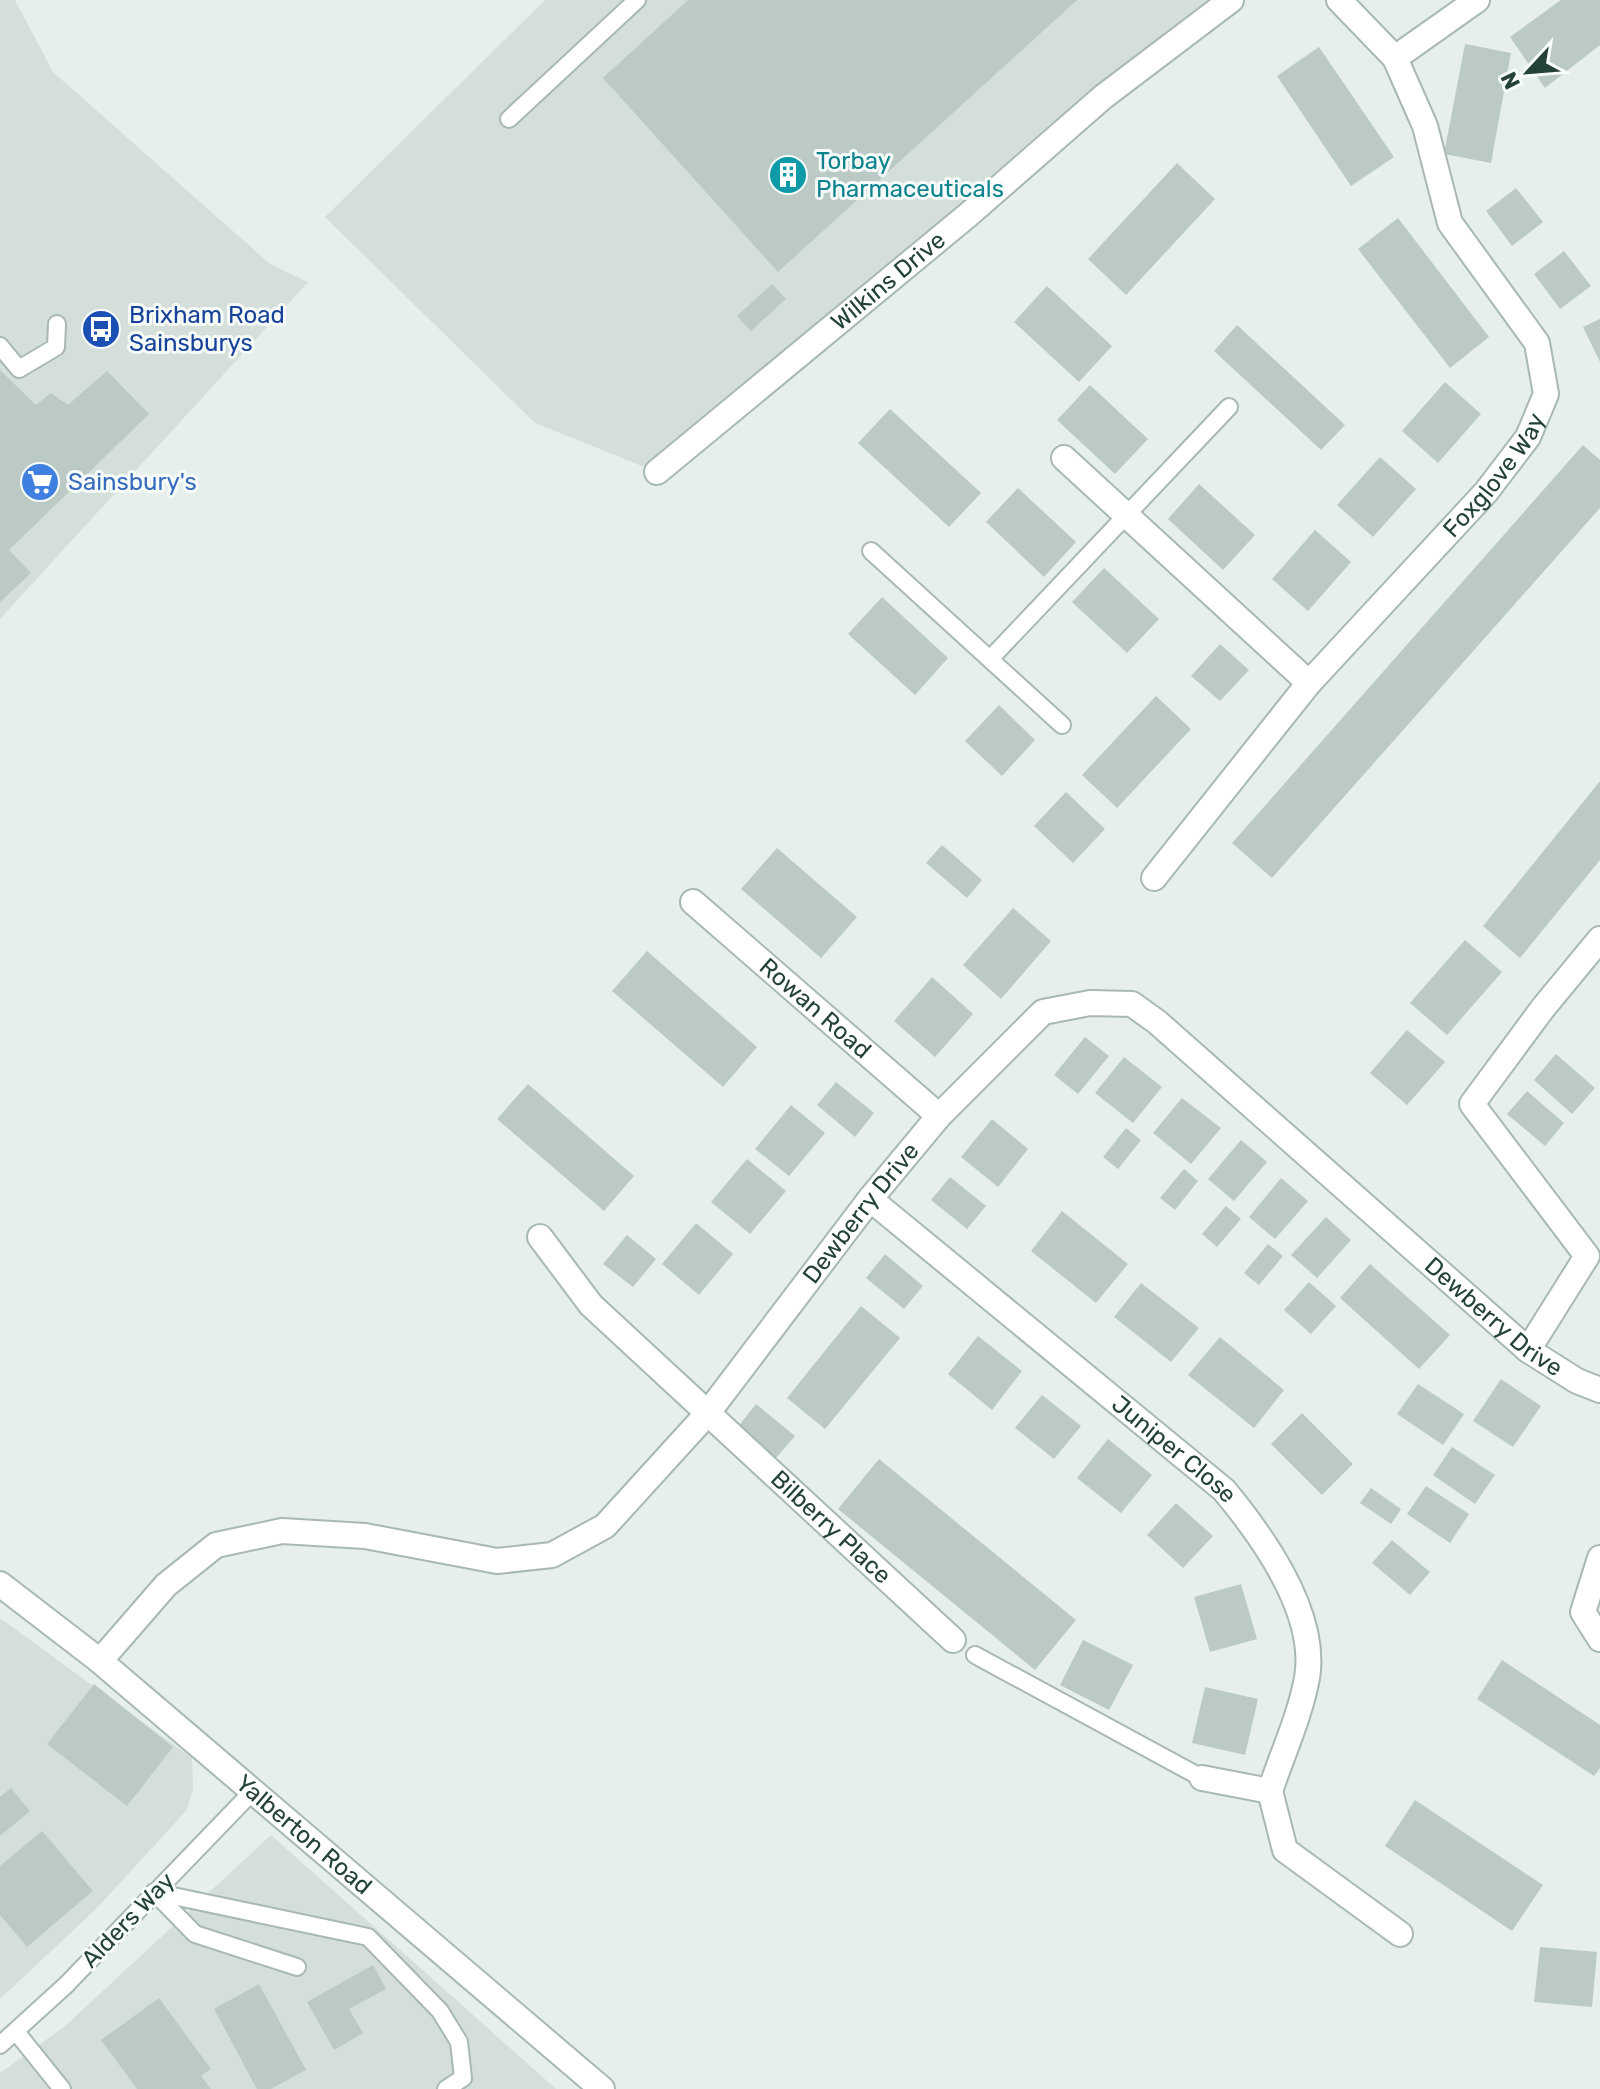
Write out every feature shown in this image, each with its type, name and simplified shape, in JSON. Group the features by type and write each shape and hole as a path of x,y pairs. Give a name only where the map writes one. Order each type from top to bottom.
{"street":[{"name":"Wilkins Drive","path":"657,472 968,215 1103,97 1231,0"},
{"path":"1339,0 1395,58 1477,0"},
{"name":"Foxglove Way","path":"1154,878 1309,683 1486,492 1528,437 1546,394 1537,343 1450,223 1425,126 1395,58"},
{"path":"1064,458 1309,683"},
{"name":"Rowan Road","path":"693,902 939,1116"},
{"path":"1528,1350 1587,1256 1472,1104 1600,939"},
{"name":"Dewberry Drive","path":"100,1661 166,1585 216,1545 282,1531 365,1536 497,1561 552,1555 605,1526 707,1414 870,1199 939,1116 1043,1012 1090,1003 1132,1004 1157,1022 1528,1350 1577,1381 1600,1390"},
{"name":"Juniper Close","path":"870,1199 1224,1490 1263,1538 1306,1630 1307,1678 1270,1791"},
{"name":"Bilberry Place","path":"540,1237 591,1305 953,1640"},
{"path":"1600,1558 1583,1612 1600,1639"},
{"name":"Yalberton Road","path":"0,1584 100,1661 602,2089"},
{"path":"1202,1778 1270,1791 1285,1850 1400,1934"}],"lane":[{"path":"509,119 637,0"},
{"path":"0,346 19,369 56,347 57,324"},
{"path":"990,659 1128,517 1229,407"},
{"path":"871,551 1062,725"},
{"path":"975,1655 1202,1778"},
{"name":"Alders Way","path":"0,2045 17,2033 252,1792"},
{"path":"154,1892 195,1934 297,1967"},
{"path":"154,1892 368,1937 440,2011 459,2042 463,2078 446,2089"},
{"path":"17,2033 62,2089"}],"shaded area":[{"path":"0,0 15,0 53,72 270,264 308,282 0,619"},
{"path":"545,0 1231,0 657,472 535,423 325,217"},
{"path":"0,1618 192,1758 193,1789 186,1811 96,1909 0,1999"},
{"path":"271,1835 556,2089 0,2089 0,2073 65,2026"}],"building":[{"name":"Torbay Pharmaceuticals","path":"688,0 1077,0 778,272 603,78"},
{"path":"1561,0 1600,0 1600,45 1545,88 1510,37"},
{"path":"1465,44 1511,53 1491,163 1444,154"},
{"path":"1319,47 1394,157 1351,186 1277,76"},
{"path":"1177,163 1215,199 1126,295 1088,259"},
{"path":"1516,188 1543,222 1512,246 1486,211"},
{"path":"1398,218 1489,337 1450,368 1358,249"},
{"path":"1564,251 1591,286 1560,309 1534,274"},
{"path":"772,284 786,299 751,331 737,316"},
{"path":"1047,286 1112,346 1079,382 1014,322"},
{"path":"1600,319 1600,362 1583,327"},
{"path":"1237,325 1345,425 1321,450 1214,351"},
{"name":"Sainsbury's","path":"0,370 36,405 51,393 68,405 107,371 149,414 9,550 31,573 0,602"},
{"path":"1445,382 1481,414 1438,463 1402,431"},
{"path":"1090,385 1148,439 1115,474 1057,420"},
{"path":"890,409 981,493 949,527 858,443"},
{"path":"1583,445 1600,460 1600,508 1272,878 1232,843"},
{"path":"1380,457 1416,489 1373,537 1337,505"},
{"path":"1199,484 1255,535 1223,570 1168,519"},
{"path":"1018,488 1076,542 1044,577 986,522"},
{"path":"1315,530 1351,562 1308,611 1272,579"},
{"path":"1104,568 1159,619 1127,653 1072,602"},
{"path":"882,597 948,658 915,695 848,634"},
{"path":"1220,644 1249,670 1220,701 1191,676"},
{"path":"1156,696 1191,729 1117,808 1082,775"},
{"path":"999,705 1035,740 1002,776 965,741"},
{"path":"1600,781 1600,860 1520,958 1483,926"},
{"path":"1066,792 1105,829 1073,863 1034,826"},
{"path":"942,845 982,880 967,898 926,863"},
{"path":"777,848 857,917 821,958 741,889"},
{"path":"1013,908 1051,941 1001,999 963,965"},
{"path":"1465,940 1502,972 1447,1035 1410,1003"},
{"path":"647,951 757,1047 723,1087 612,991"},
{"path":"932,977 973,1014 935,1057 894,1021"},
{"path":"1407,1030 1445,1062 1407,1105 1370,1073"},
{"path":"1085,1037 1109,1056 1078,1094 1054,1075"},
{"path":"1556,1054 1595,1088 1572,1114 1534,1080"},
{"path":"1124,1057 1162,1087 1133,1123 1095,1093"},
{"path":"836,1082 874,1113 855,1137 817,1105"},
{"path":"528,1084 634,1176 604,1211 497,1119"},
{"path":"1527,1091 1564,1123 1545,1146 1507,1114"},
{"path":"1182,1098 1221,1128 1191,1164 1153,1133"},
{"path":"791,1105 825,1133 789,1176 755,1149"},
{"path":"992,1119 1028,1149 998,1187 961,1157"},
{"path":"1126,1128 1141,1140 1118,1169 1103,1157"},
{"path":"1241,1140 1267,1162 1234,1201 1208,1179"},
{"path":"747,1159 786,1191 750,1234 711,1202"},
{"path":"1184,1169 1198,1181 1175,1210 1160,1198"},
{"path":"950,1177 986,1206 967,1229 931,1200"},
{"path":"1281,1178 1308,1201 1275,1239 1249,1217"},
{"path":"1226,1206 1241,1219 1217,1247 1202,1234"},
{"path":"1062,1211 1128,1264 1096,1303 1031,1251"},
{"path":"1326,1217 1351,1240 1317,1278 1291,1255"},
{"path":"696,1223 733,1254 699,1295 662,1264"},
{"path":"627,1235 656,1259 633,1287 603,1264"},
{"path":"1268,1244 1283,1256 1259,1285 1244,1273"},
{"path":"885,1254 923,1286 904,1309 866,1278"},
{"path":"1370,1264 1450,1335 1419,1369 1340,1298"},
{"path":"1309,1282 1336,1306 1311,1334 1284,1310"},
{"path":"1141,1283 1199,1328 1171,1362 1114,1317"},
{"path":"861,1306 900,1338 825,1429 787,1398"},
{"path":"978,1336 1022,1371 992,1410 948,1374"},
{"path":"1220,1337 1284,1390 1254,1428 1188,1375"},
{"path":"1501,1379 1541,1406 1513,1447 1473,1421"},
{"path":"1418,1384 1464,1414 1443,1445 1397,1414"},
{"path":"1042,1395 1081,1426 1054,1459 1015,1428"},
{"path":"756,1404 795,1436 775,1459 737,1428"},
{"path":"1302,1413 1353,1464 1322,1495 1271,1444"},
{"path":"1108,1439 1152,1475 1121,1513 1077,1478"},
{"path":"1452,1447 1495,1475 1475,1504 1433,1475"},
{"path":"879,1459 1076,1620 1035,1670 838,1509"},
{"path":"1426,1486 1469,1514 1450,1543 1407,1514"},
{"path":"1371,1488 1401,1509 1391,1524 1360,1503"},
{"path":"1176,1503 1213,1536 1183,1568 1147,1535"},
{"path":"1392,1540 1430,1572 1410,1595 1372,1563"},
{"path":"1241,1584 1257,1639 1210,1652 1194,1597"},
{"path":"1083,1640 1133,1665 1109,1710 1060,1685"},
{"path":"1502,1660 1600,1725 1600,1768 1594,1776 1477,1699"},
{"path":"94,1684 173,1747 127,1806 47,1744"},
{"path":"1205,1687 1258,1699 1245,1755 1192,1743"},
{"path":"11,1788 30,1811 0,1836 0,1797"},
{"path":"1415,1800 1543,1885 1512,1931 1385,1846"},
{"path":"42,1831 93,1891 27,1947 0,1915 0,1866"},
{"path":"1540,1947 1597,1952 1592,2007 1534,2002"},
{"path":"373,1965 386,1989 349,2009 363,2033 334,2050 307,2002"},
{"path":"259,1984 306,2070 271,2089 257,2089 214,2009"},
{"path":"159,1998 211,2069 201,2076 211,2089 137,2089 101,2040"}],"place":[{"name":"Torbay Pharmaceuticals","path":"788,175"},
{"name":"Brixham Road Sainsburys","path":"101,329"},
{"name":"Sainsbury's","path":"40,482"}]}
